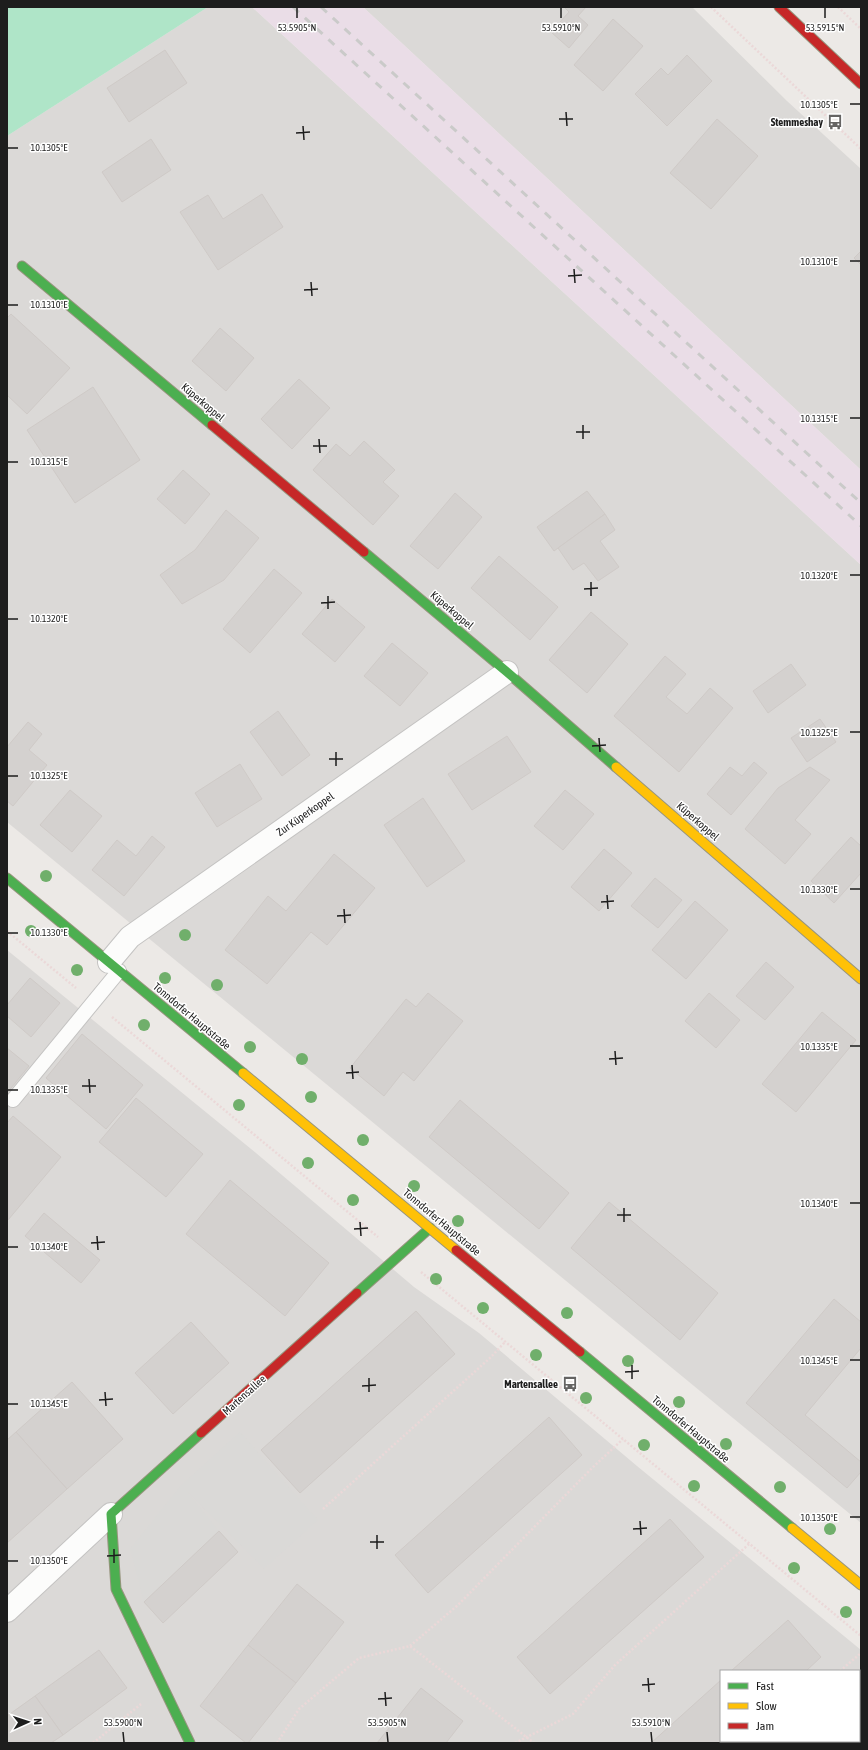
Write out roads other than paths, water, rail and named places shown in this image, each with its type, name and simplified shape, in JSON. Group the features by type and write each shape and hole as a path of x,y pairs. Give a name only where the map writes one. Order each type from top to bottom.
{"street":[{"path":"779,7 861,84"},
{"name":"Küperkoppel","path":"22,266 507,672 861,979"},
{"name":"Zur Küperkoppel","path":"114,966 130,937 507,672"},
{"name":"Tonndorfer Hauptstraße","path":"7,878 861,1585"},
{"name":"Martensallee","path":"7,1611 111,1514 430,1228"},
{"path":"111,1514 116,1589 190,1743"}],"lane":[{"path":"13,1100 93,1002 114,966"}],"railway":[{"path":"293,7 861,526"},
{"path":"321,7 861,503"}],"place":[{"name":"Stemmeshay","path":"835,122"},
{"name":"Martensallee","path":"570,1384"}]}
